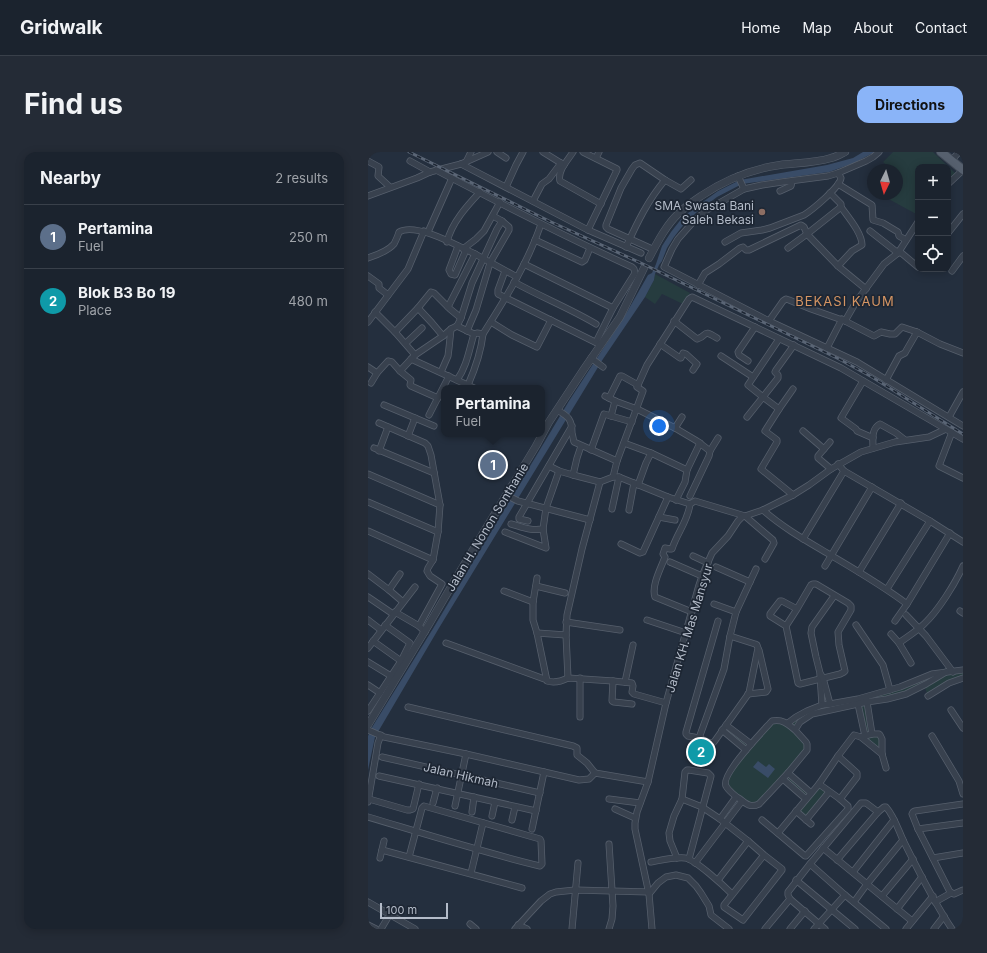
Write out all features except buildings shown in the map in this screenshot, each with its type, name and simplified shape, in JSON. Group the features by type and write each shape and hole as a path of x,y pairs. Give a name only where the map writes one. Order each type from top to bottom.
{"main road":[{"path":"941,152 963,170"}],"street":[{"path":"463,163 471,152"},
{"path":"368,196 433,171 463,163 488,152"},
{"path":"497,152 506,158"},
{"path":"506,187 523,152"},
{"path":"543,152 562,164"},
{"path":"533,201 542,184 547,182 573,152"},
{"path":"583,152 617,169 588,230"},
{"path":"596,158 599,152"},
{"path":"649,258 659,240 679,213 714,188 738,176 757,170 780,165 833,158 845,152"},
{"path":"879,152 866,161 828,176 762,184 744,189 707,210 694,221 678,239 667,258 664,267 857,362 963,426"},
{"path":"952,160 959,152"},
{"path":"368,161 379,167 378,176 390,188"},
{"path":"410,161 452,178 541,224 632,267 635,273 613,308 598,344 498,294 505,271"},
{"path":"463,163 588,230 641,253"},
{"path":"650,248 606,227 621,188 634,165 640,163 681,189 691,180"},
{"path":"562,164 559,179 560,181 601,204"},
{"path":"951,181 963,170"},
{"path":"725,242 741,233 770,228 804,215 830,193 838,184 841,177 838,173"},
{"path":"738,176 744,189"},
{"path":"368,322 408,269 452,178"},
{"path":"626,247 645,208 654,193 665,180"},
{"path":"780,191 791,186 792,181"},
{"path":"838,184 872,205 873,220 883,223 898,232 899,236 906,240"},
{"path":"447,242 451,230 460,216 480,192"},
{"path":"830,193 841,204 841,207 860,235 862,243 862,245 852,251 838,266"},
{"path":"462,248 476,239 484,231 500,202"},
{"path":"788,248 841,207"},
{"path":"951,229 963,214"},
{"path":"467,331 476,310 490,263 510,228 493,216"},
{"path":"400,371 413,357 457,326 472,283 502,221"},
{"path":"376,312 406,343 413,357 468,385 479,355 483,334 524,264 541,224"},
{"path":"698,285 705,273 720,264 740,248 743,247 746,250 749,250 800,225 804,227 808,234 846,274 866,289"},
{"path":"827,348 856,302 884,264 898,252 915,226"},
{"path":"368,258 382,253 391,247 401,230 411,229 426,232 475,254 505,271 534,293 596,324"},
{"path":"870,231 915,265"},
{"path":"535,240 581,262 584,262 590,248"},
{"path":"448,307 475,254"},
{"path":"952,271 963,256"},
{"path":"524,264 613,308"},
{"name":"Jalan H. Nonon Sonthanie","path":"545,434 593,360 598,344 620,317 644,268"},
{"path":"368,276 380,284 379,288 388,295"},
{"path":"395,332 432,292 461,318"},
{"path":"638,385 647,365 674,321 692,297 840,368 952,432 963,440"},
{"path":"769,320 782,301 786,299 810,309 844,320 874,336 880,332 895,334 902,327 917,332 963,354"},
{"path":"418,308 443,336"},
{"path":"490,322 512,335 538,346 551,320"},
{"path":"674,321 697,339 700,339 705,333 709,333 717,338"},
{"path":"457,326 474,334 483,334"},
{"path":"748,361 739,355 738,352 755,327"},
{"path":"406,343 422,328"},
{"path":"441,372 450,348 451,329"},
{"path":"886,380 899,356 905,353 917,332"},
{"path":"456,380 465,367 474,334"},
{"path":"779,338 748,385 779,409"},
{"path":"660,344 680,358 683,353 686,354 697,364 693,370"},
{"path":"747,417 778,378 778,375 775,372 794,345"},
{"path":"720,356 753,377"},
{"path":"593,360 602,366"},
{"path":"371,383 377,373 388,361 392,362 411,380 410,386 438,398"},
{"path":"368,367 377,373"},
{"path":"444,385 449,376"},
{"path":"612,510 617,461 637,409 643,391 637,387 638,385 620,376 607,397 637,409 675,428 710,451"},
{"path":"863,381 841,418 857,431 873,438"},
{"path":"793,389 765,431 777,440 777,442 761,469 793,495"},
{"path":"429,415 441,392"},
{"path":"949,417 963,392"},
{"path":"611,416 615,401"},
{"path":"384,405 434,426"},
{"path":"559,411 569,417 572,426 573,441 581,446 617,461"},
{"path":"591,450 604,414 632,422"},
{"path":"675,428 682,417"},
{"path":"408,436 415,418"},
{"path":"379,423 425,443 428,446 431,455 440,505 438,532 433,560 428,568 428,574 442,584 419,626"},
{"path":"873,448 873,430 880,424 905,440"},
{"path":"528,521 519,518 572,426"},
{"path":"388,427 376,450 434,473"},
{"name":"Jalan KH. Mas Mansyur","path":"652,929 649,893 635,828 635,818 648,782 666,703 699,586 712,553 728,536 738,521 745,516 763,510 793,495 838,464 873,448 929,436 946,429"},
{"path":"803,431 824,449"},
{"path":"952,432 940,466 963,478"},
{"name":"Jalan H. Nonon Sonthanie","path":"369,729 425,632 543,437"},
{"path":"690,496 710,451 718,438"},
{"path":"830,442 818,455 818,458 831,469"},
{"path":"624,443 651,453 687,470"},
{"path":"676,500 685,482 687,470 700,443"},
{"path":"572,475 581,446"},
{"path":"629,510 636,484 651,453"},
{"path":"838,464 844,471 963,542"},
{"path":"549,466 559,471 600,482 616,477 676,500 690,504 696,501 745,516 773,540 774,543 765,559"},
{"path":"505,532 546,548 543,529 546,508 559,471"},
{"path":"803,538 844,471"},
{"path":"368,474 440,505"},
{"path":"568,678 566,635 567,615 574,580 600,482"},
{"path":"825,566 872,487"},
{"path":"508,496 518,501 590,520"},
{"path":"621,544 643,552 668,497"},
{"path":"368,502 438,532"},
{"path":"690,504 689,512 675,539 672,549 665,548 664,550 663,554 665,557 655,583 654,592 655,597 692,612"},
{"path":"859,572 901,504"},
{"path":"763,510 803,538 887,589 907,604"},
{"path":"659,517 674,520"},
{"path":"887,589 930,521"},
{"path":"511,524 527,529 543,529"},
{"path":"368,531 433,560"},
{"path":"895,621 950,533"},
{"path":"368,534 379,536"},
{"path":"693,556 708,563"},
{"path":"670,562 702,576"},
{"path":"899,643 919,629 932,616 959,575 963,566"},
{"path":"716,567 750,582"},
{"path":"699,738 722,675 736,612 756,570"},
{"path":"368,574 403,602"},
{"path":"389,590 400,574"},
{"path":"537,578 533,602 533,620 547,680"},
{"path":"816,584 834,596 851,606 851,610 838,632 839,646 845,671 842,674 821,676 800,684 797,682 786,626 811,585 816,584"},
{"path":"536,586 565,593"},
{"path":"692,586 699,586"},
{"path":"368,648 415,587"},
{"path":"504,591 533,602"},
{"path":"830,704 821,676 811,632 812,627 834,596"},
{"path":"368,597 419,626 425,632"},
{"path":"786,626 770,616 771,612 780,601 797,609"},
{"path":"714,604 736,612"},
{"path":"906,615 953,672"},
{"path":"368,620 410,643 401,661 368,710"},
{"path":"647,620 686,633"},
{"path":"718,621 686,732 688,736 699,738 708,742 714,742 748,694 758,648"},
{"path":"566,622 620,630"},
{"path":"856,625 883,665 890,690"},
{"path":"537,633 566,635"},
{"path":"891,634 899,643 912,663"},
{"path":"730,636 755,644 758,648 768,689 766,692 748,694"},
{"path":"373,641 401,661"},
{"path":"446,643 548,681 553,682 568,678 580,678 632,683 634,686 632,692 634,694 666,703"},
{"path":"625,682 633,645"},
{"path":"368,662 391,676"},
{"path":"788,723 807,711 822,705 858,699 890,690 932,674 963,670"},
{"path":"795,730 800,722 812,714 906,694 946,672"},
{"path":"821,676 822,705"},
{"path":"580,678 580,717"},
{"path":"928,696 949,683 963,678"},
{"path":"613,681 612,701 632,704"},
{"path":"368,684 380,693"},
{"path":"867,702 872,734"},
{"path":"858,704 863,737 882,754"},
{"path":"408,707 576,747 577,755 587,762 595,773 648,782"},
{"path":"951,710 963,728"},
{"path":"780,720 788,723 806,742 807,750 783,779 759,804 754,807 751,806 736,797 726,786 728,775 746,750 772,721 780,720"},
{"path":"724,728 751,744"},
{"path":"724,728 746,750"},
{"path":"369,729 379,735 582,780 589,779 595,773"},
{"path":"778,833 819,784 854,736 863,737 872,734 880,735 882,739 882,754 886,768"},
{"path":"379,735 368,800 412,810 414,809 419,784"},
{"path":"932,736 961,780 963,794"},
{"path":"455,806 466,754"},
{"name":"Jalan Hikmah","path":"382,756 540,793"},
{"path":"838,756 858,775 840,799"},
{"path":"676,858 669,833 674,816 682,799 685,772 689,770 708,773 711,777 689,859"},
{"path":"532,829 544,772"},
{"path":"788,773 811,793"},
{"path":"379,776 437,788 536,812"},
{"path":"783,779 806,799"},
{"path":"762,820 806,856 848,809 848,806 840,799 819,784"},
{"path":"433,803 437,788"},
{"path":"796,811 808,822 830,792"},
{"path":"472,812 474,797"},
{"path":"695,863 723,821 736,797"},
{"path":"609,799 640,803"},
{"path":"682,799 702,807 723,821 780,867 782,870 744,920 724,907 724,904 764,855"},
{"path":"723,821 742,800"},
{"path":"492,816 495,802"},
{"path":"825,929 790,899 788,892 796,880 861,803 866,803 878,812"},
{"path":"951,893 918,829 913,812 963,804"},
{"path":"368,817 416,831 477,849 540,866 542,864 540,840 424,806 422,808 416,831 409,857"},
{"path":"512,820 515,807"},
{"path":"837,860 878,812 886,807 922,877 952,929"},
{"path":"615,809 635,818"},
{"path":"853,872 894,820"},
{"path":"471,873 483,823"},
{"path":"918,829 963,823"},
{"path":"854,902 903,840"},
{"path":"380,858 384,841"},
{"path":"718,880 748,841"},
{"path":"609,844 613,914 609,929"},
{"path":"823,848 912,921"},
{"path":"382,850 522,888"},
{"path":"933,858 963,852"},
{"path":"651,862 676,858 689,859 718,880 732,894"},
{"path":"882,896 913,859"},
{"path":"572,929 578,864"},
{"path":"810,864 886,929"},
{"path":"516,927 545,897 556,892 575,890 649,893 666,877 676,875 688,878 696,886 709,907 711,914 729,929"},
{"path":"897,909 922,877"},
{"path":"796,880 855,929"},
{"path":"906,929 934,899 963,890"},
{"path":"814,929 845,895"},
{"path":"766,929 790,899"},
{"path":"368,902 390,914 407,927 415,929"},
{"path":"790,929 804,911"},
{"path":"381,929 390,914"},
{"path":"934,929 944,916"},
{"path":"470,924 476,929"},
{"path":"368,925 376,929"},
{"path":"516,927 527,929"}],"green space":[{"path":"893,152 933,152 946,164 915,164 915,213 890,200 903,200 903,164 885,164 883,162"},
{"path":"951,169 955,173 951,176"},
{"path":"655,274 690,293 683,304 662,294 655,304 645,297 654,280"},
{"path":"963,670 963,678 928,696 924,685 909,692 867,702 872,734 879,734 882,754 865,736 858,704 812,714 795,730 807,746 788,773 811,793 819,784 829,792 806,820 796,811 806,799 783,779 759,804 742,801 726,782 746,750 722,730 726,725 751,744 772,721 788,723 796,717 830,704 923,678"}],"water":[{"path":"863,152 875,152 854,163 829,172 742,184 717,197 685,223 667,248 655,274 654,280 645,297 603,359 439,628 375,737 368,770 368,736 371,729 434,627 569,401 627,312 648,275 652,273 662,246 682,218 718,191 740,180 827,165 853,158"},
{"path":"758,761 766,767 769,764 775,769 768,778 753,767"}],"railway":[{"path":"409,152 549,221 643,264 839,359 872,377 963,434"}],"place":[{"name":"SMA Swasta Bani Saleh Bekasi","path":"762,212"},
{"name":"Pertamina","path":"493,465"},
{"name":"Blok B3 Bo 19","path":"701,752"}],"district":[{"name":"BEKASI KAUM","path":"845,301"}]}
